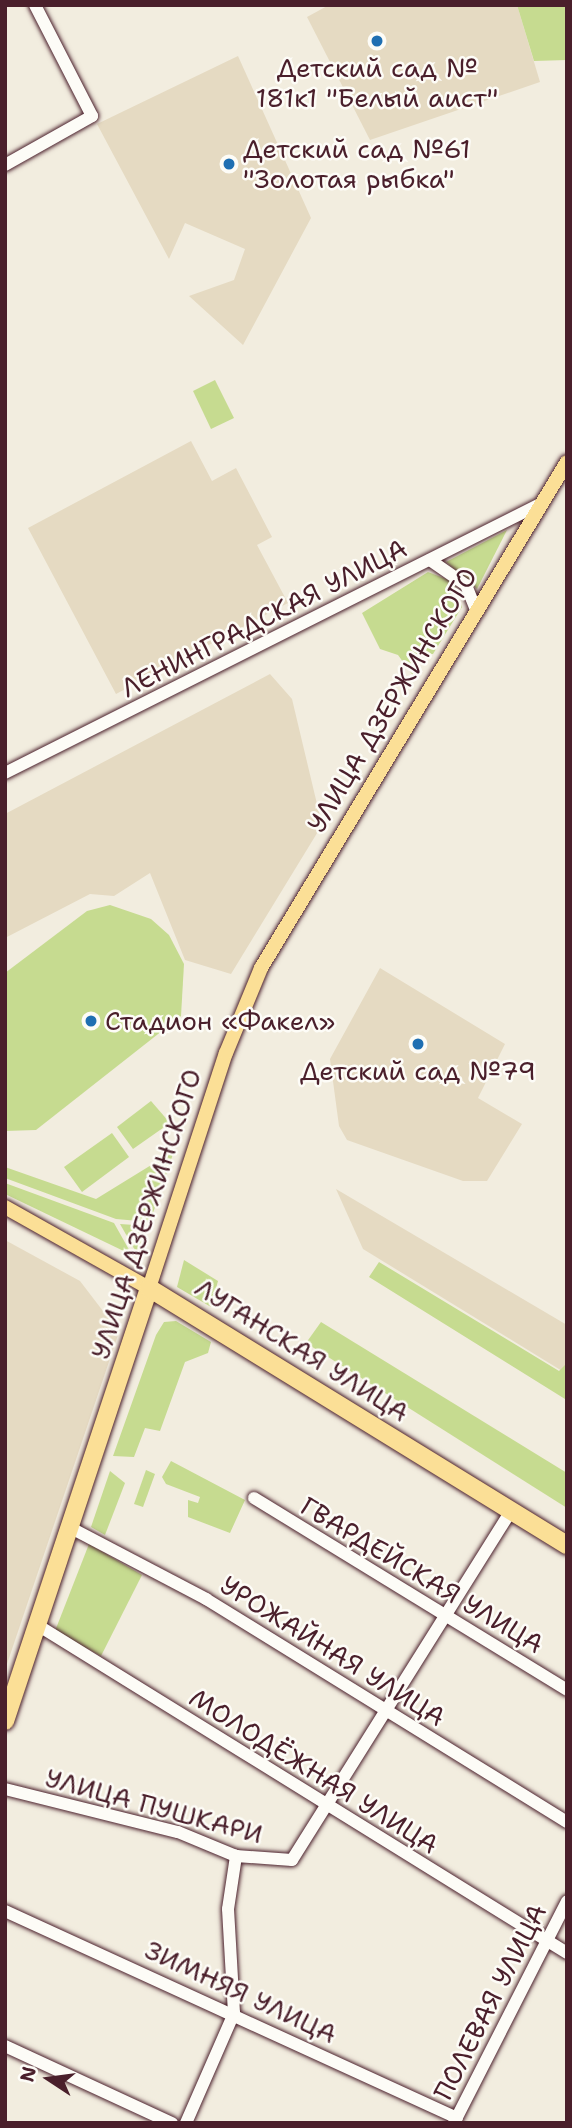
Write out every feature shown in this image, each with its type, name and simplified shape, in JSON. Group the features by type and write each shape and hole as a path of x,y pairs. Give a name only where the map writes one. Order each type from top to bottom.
{"highway":[{"name":"ЛУГАНСКАЯ УЛИЦА","path":"149,1288 567,1545"},
{"name":"УЛИЦА ДЗЕРЖИНСКОГО","path":"5,1721 39,1626 149,1288"}],"main road":[{"name":"УЛИЦА ДЗЕРЖИНСКОГО","path":"149,1288 226,1053 261,968 567,462"},
{"name":"ЛУГАНСКАЯ УЛИЦА","path":"5,1207 149,1288"}],"street":[{"path":"5,165 92,116 36,5"},
{"name":"ЛЕНИНГРАДСКАЯ УЛИЦА","path":"5,773 542,503"},
{"path":"430,560 466,585 477,612"},
{"name":"ГВАРДЕЙСКАЯ УЛИЦА","path":"254,1498 567,1690"},
{"path":"327,1808 511,1511"},
{"name":"УРОЖАЙНАЯ УЛИЦА","path":"71,1528 206,1600 567,1822"},
{"name":"МОЛОДЁЖНАЯ УЛИЦА","path":"39,1626 327,1808 567,1953"},
{"name":"УЛИЦА ПУШКАРИ","path":"5,1789 178,1832 236,1856 292,1860 327,1808"},
{"path":"186,2123 234,2013 228,1909 236,1856"},
{"name":"ПОЛЕВАЯ УЛИЦА","path":"456,2120 544,1938 567,1901"},
{"name":"ЗИМНЯЯ УЛИЦА","path":"5,1911 234,2013 456,2120"},
{"path":"5,2046 172,2123"}],"shaded area":[{"path":"329,5 517,5 540,82 370,140 307,17"},
{"path":"238,56 311,218 243,345 189,296 234,280 245,249 185,223 169,259 97,124"},
{"path":"191,441 212,481 236,468 272,537 257,545 288,603 116,694 28,528"},
{"path":"270,674 292,699 322,825 231,974 185,960 150,873 114,896 90,894 5,938 5,814"},
{"path":"380,968 505,1044 478,1098 522,1124 487,1181 463,1181 347,1140 339,1126 330,1059"},
{"path":"336,1189 567,1325 567,1374 363,1249"},
{"path":"5,1240 80,1281 119,1332 5,1670"}],"green space":[{"path":"517,5 567,5 567,60 534,61"},
{"path":"215,380 234,418 211,429 193,391"},
{"path":"507,530 477,589 446,562"},
{"path":"428,572 454,582 462,607 433,654 422,654 414,677 398,655 380,649 362,613"},
{"name":"Стадион «Факел»","path":"110,905 151,919 169,935 184,964 181,1016 36,1130 5,1131 5,973 87,911"},
{"path":"151,1101 170,1123 133,1149 117,1127"},
{"path":"112,1133 129,1157 82,1192 64,1167"},
{"path":"174,1151 150,1222 116,1219 5,1178 5,1167 96,1199"},
{"path":"5,1183 114,1223 132,1255 5,1194"},
{"path":"120,1224 149,1226 136,1252"},
{"path":"184,1260 218,1281 211,1307 177,1287"},
{"path":"379,1262 559,1371 567,1363 565,1399 369,1277"},
{"path":"176,1321 211,1342 208,1353 185,1362 160,1431 145,1428 134,1457 113,1456 156,1335 164,1322"},
{"path":"321,1322 567,1473 567,1508 306,1343"},
{"path":"171,1461 245,1500 230,1533 188,1517 188,1500 198,1503 200,1497 166,1484 162,1477"},
{"path":"146,1470 155,1474 143,1507 134,1504"},
{"path":"110,1471 125,1483 105,1535 91,1527"},
{"path":"89,1544 142,1575 101,1656 55,1631"}],"place":[{"name":"Детский сад № 181к1 \"Белый аист\"","path":"377,41"},
{"name":"Детский сад №61 \"Золотая рыбка\"","path":"229,164"},
{"name":"Стадион «Факел»","path":"91,1021"},
{"name":"Детский сад №79","path":"418,1044"}]}
